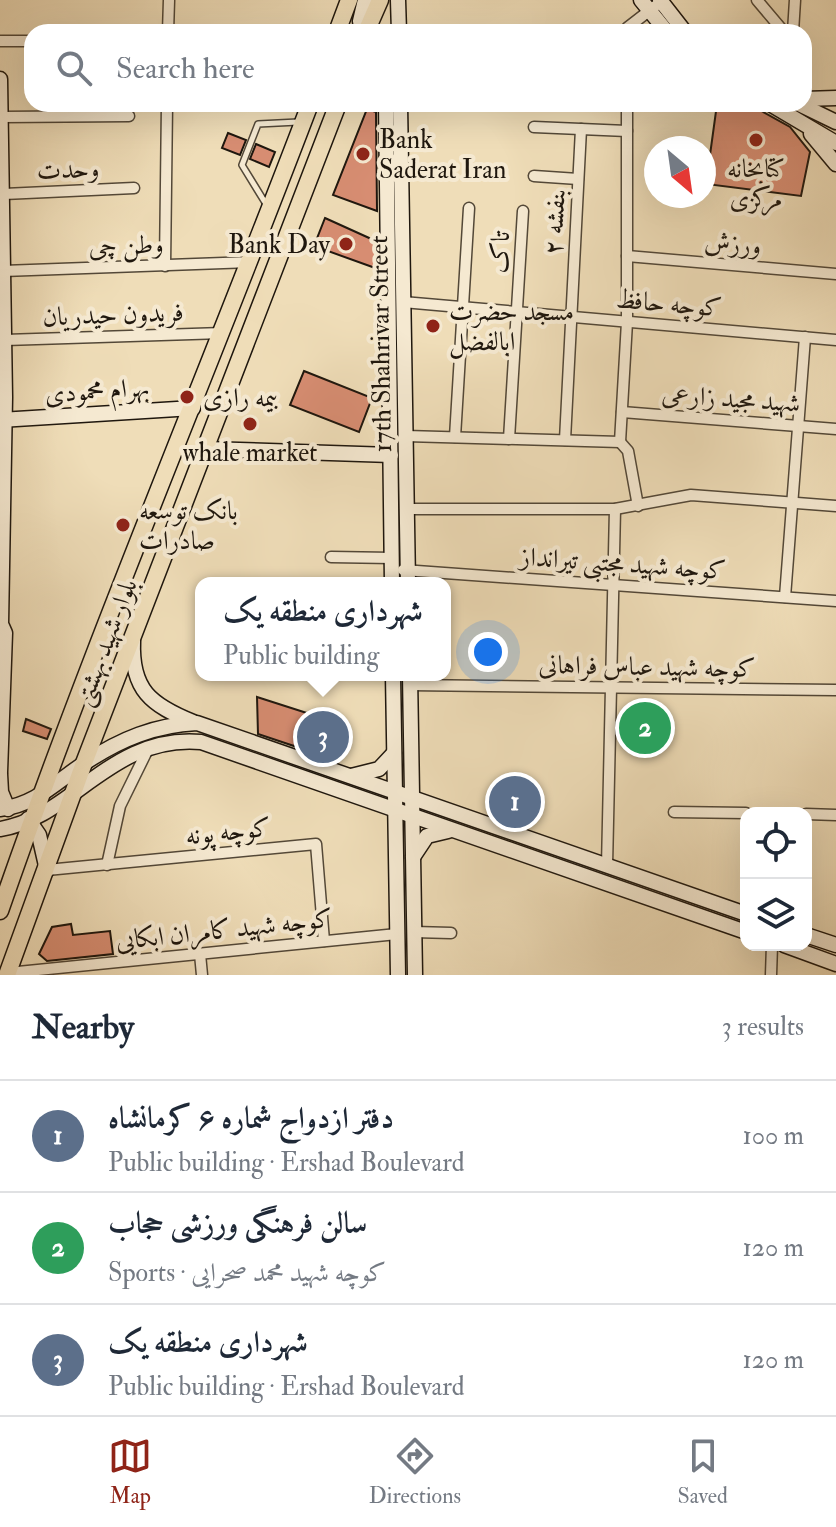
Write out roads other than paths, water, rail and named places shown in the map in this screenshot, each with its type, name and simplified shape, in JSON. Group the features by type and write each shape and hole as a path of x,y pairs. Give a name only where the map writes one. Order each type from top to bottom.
{"main road":[{"path":"340,24 349,0"},
{"path":"361,24 365,0"},
{"path":"368,24 380,0"},
{"path":"398,0 399,24"},
{"path":"655,3 664,24"},
{"path":"655,3 677,24"},
{"path":"0,79 5,340 0,625 5,633 0,773 4,809"},
{"path":"812,99 836,98"},
{"path":"812,110 836,122"},
{"name":"بلوار شهید بهشتی","path":"0,911 31,820 251,262 307,112"},
{"name":"بلوار شهید بهشتی","path":"7,974 84,763 339,112"},
{"name":"17th Shahrivar Street","path":"389,112 403,302 408,576"},
{"name":"17th Shahrivar Street","path":"389,112 392,570"},
{"path":"786,113 836,143"},
{"path":"786,113 817,138 836,164"},
{"name":"بهرام محمودی","path":"2,420 193,408"},
{"path":"206,449 391,455"},
{"path":"133,638 135,673 143,691 162,710 740,912"},
{"path":"393,681 398,975"},
{"path":"410,681 415,975"},
{"path":"85,684 95,694 111,695"},
{"path":"4,809 40,797 84,763 145,731 197,723"},
{"path":"0,829 31,820 75,788 151,747 180,741 201,742 740,930"},
{"path":"276,769 282,753"},
{"path":"350,776 379,769 394,753"},
{"path":"4,809 31,820"},
{"path":"31,820 47,870"},
{"path":"413,857 427,836 451,830"},
{"path":"812,937 836,945"},
{"path":"800,951 836,964"}],"street":[{"path":"168,24 169,0"},
{"path":"757,0 777,24"},
{"path":"794,24 795,0"},
{"path":"631,24 655,3"},
{"path":"0,41 24,41"},
{"path":"1,111 24,112"},
{"path":"27,112 129,116"},
{"path":"165,266 167,112"},
{"path":"627,112 627,322 620,442 628,451 638,506"},
{"path":"534,127 627,131"},
{"name":"بنفشه ۲","path":"565,440 581,129"},
{"path":"534,176 578,179"},
{"name":"وحدت","path":"3,203 134,188"},
{"path":"455,437 469,208"},
{"name":"تاک","path":"509,439 523,211"},
{"name":"ورزش","path":"627,256 836,274"},
{"name":"وطن چی","path":"3,271 251,262"},
{"name":"کوچه حافظ","path":"403,302 836,340"},
{"name":"فریدون حیدریان","path":"5,340 223,333"},
{"path":"785,597 805,337"},
{"name":"شهید مجید زارعی","path":"622,412 836,429"},
{"path":"406,436 620,442"},
{"path":"407,509 615,509 638,506 656,499 691,495 836,506"},
{"path":"607,866 615,509"},
{"name":"کوچه شهید مجتبی تیرانداز","path":"331,557 408,576 431,577"},
{"name":"کوچه شهید مجتبی تیرانداز","path":"451,578 613,585 836,601"},
{"name":"کوچه شهید عباس فراهانی","path":"435,681 611,688 836,690"},
{"path":"107,865 120,806 141,759 151,747"},
{"path":"674,812 740,813"},
{"path":"812,814 836,815"},
{"name":"کوچه پونه","path":"47,870 316,844 324,941"},
{"path":"414,932 451,933"},
{"name":"کوچه شهید کامران ابکایی","path":"7,974 397,934"},
{"path":"771,975 772,951"},
{"path":"200,954 202,975"}],"lane":[{"path":"270,210 242,165 258,124 303,121"}],"place":[{"name":"کتابخانه مرکزی","path":"756,140"},
{"name":"Bank Saderat Iran","path":"363,154"},
{"name":"Bank Day","path":"346,244"},
{"name":"مسجد حضرت ابالفضل","path":"433,326"},
{"name":"بیمه رازی","path":"187,397"},
{"name":"whale market","path":"250,424"},
{"name":"بانک توسعه صادرات","path":"123,525"},
{"name":"سالن فرهنگی ورزشی حجاب","path":"645,728"},
{"name":"شهرداری منطقه یک","path":"323,737"},
{"name":"دفتر ازدواج شماره ۶ کرمانشاه","path":"515,802"}]}
